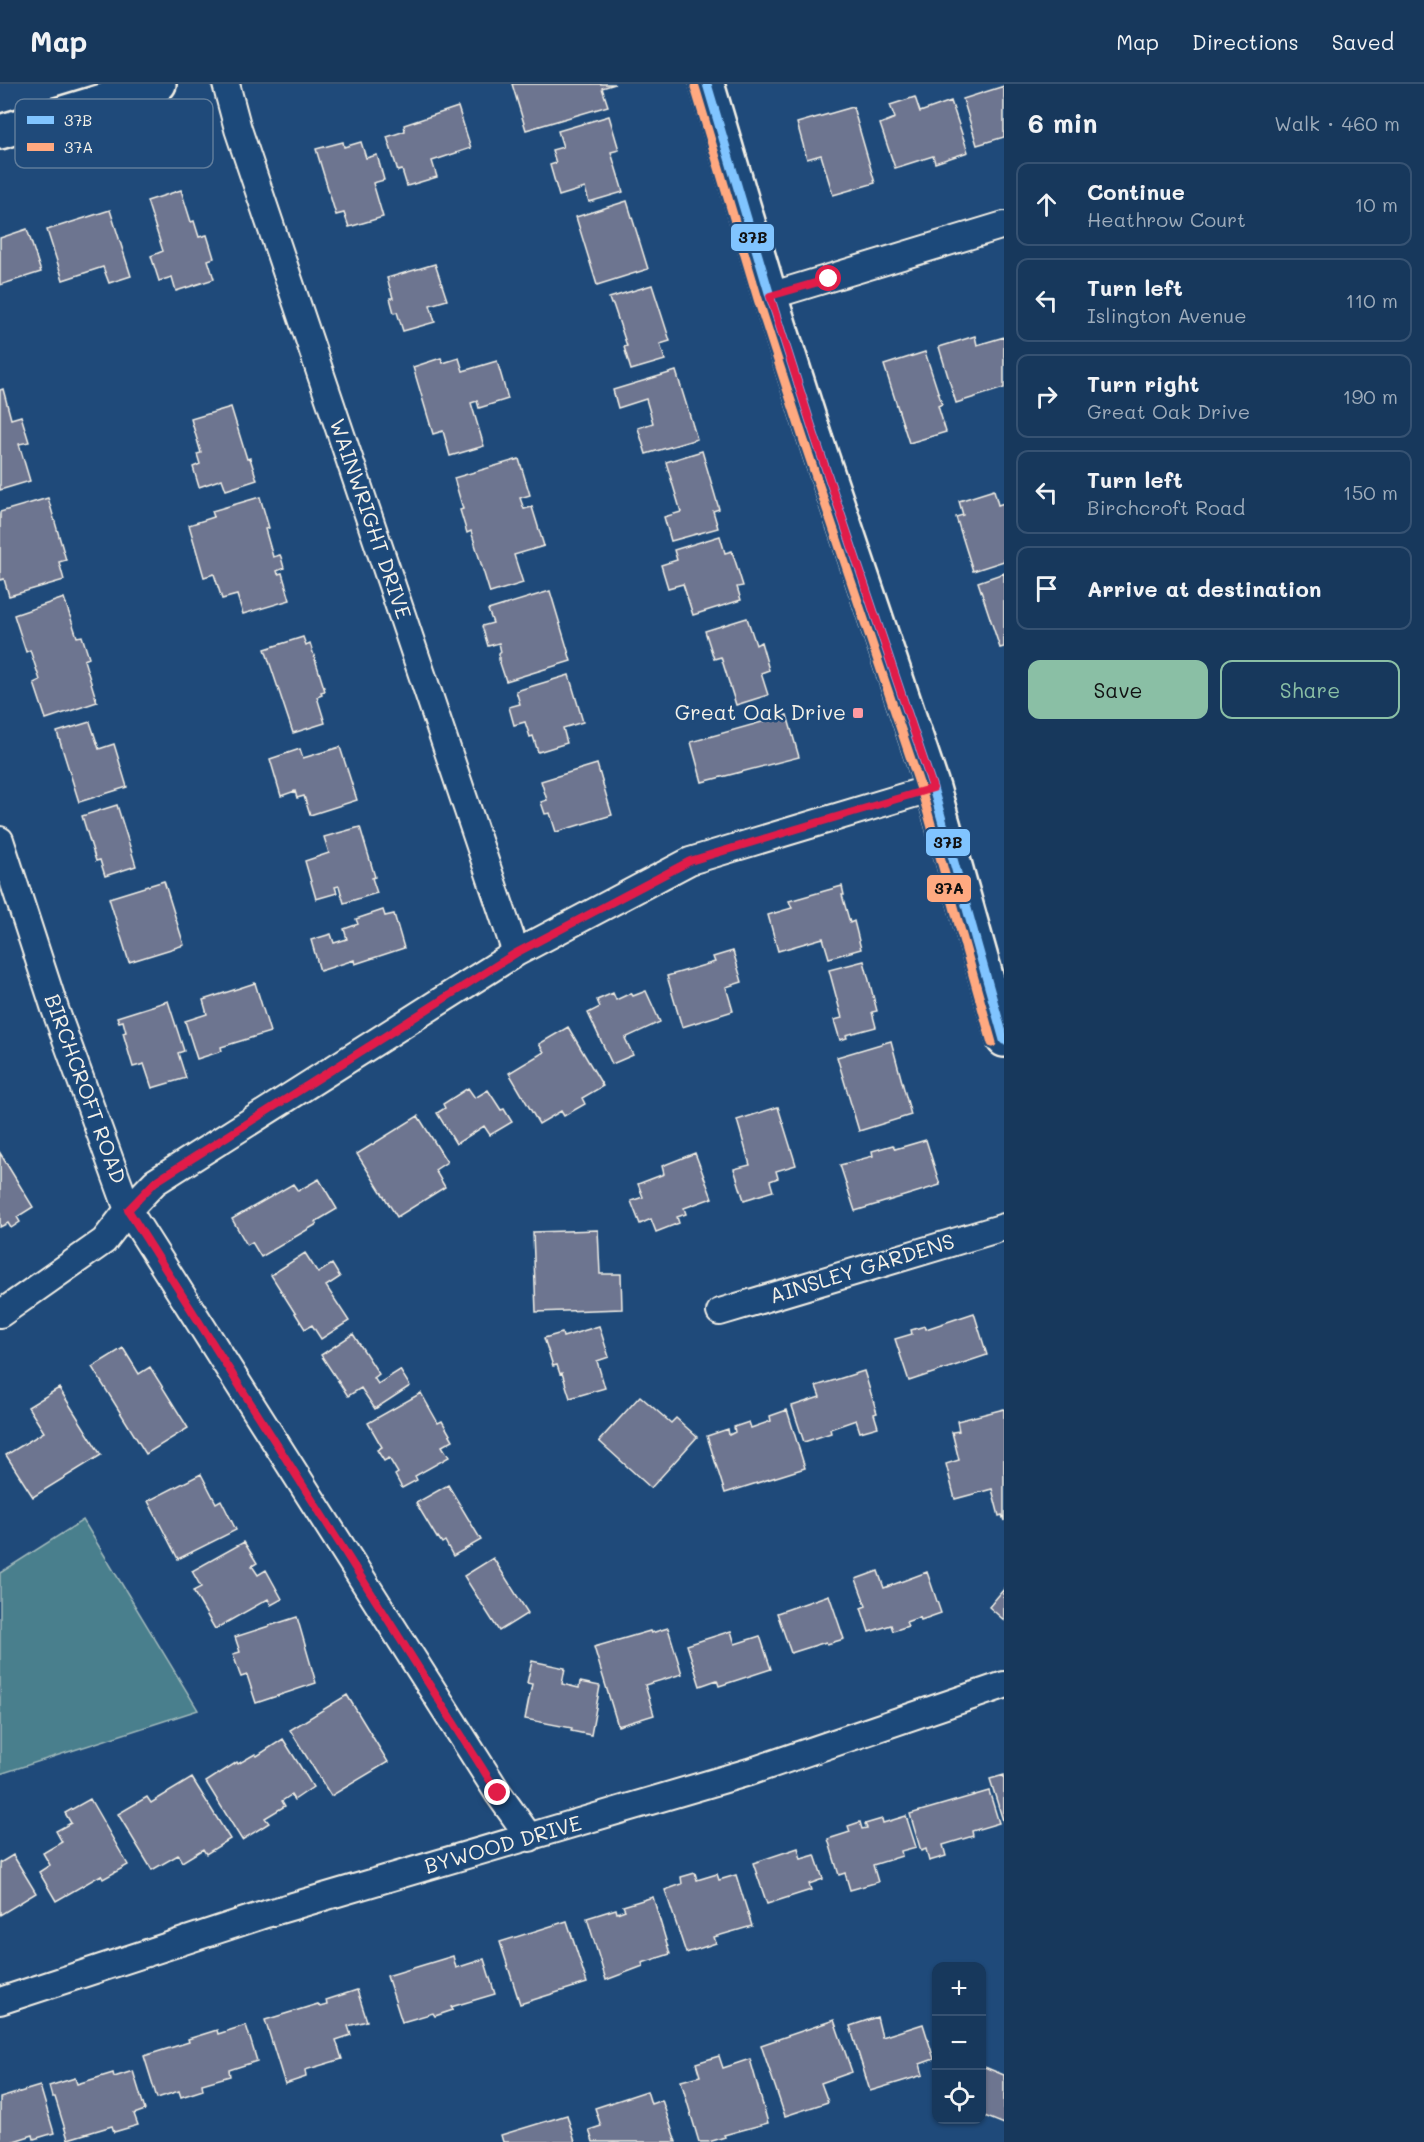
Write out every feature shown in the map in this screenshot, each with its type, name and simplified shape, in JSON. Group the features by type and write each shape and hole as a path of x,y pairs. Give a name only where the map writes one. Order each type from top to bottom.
{"main road":[{"path":"93,99 115,91 159,84"},
{"path":"707,84 814,434 933,788 1004,1040"},
{"path":"0,132 15,127"}],"street":[{"name":"WAINWRIGHT DRIVE","path":"226,84 238,129 516,953"},
{"path":"770,296 1004,225"},
{"path":"0,1314 104,1241 128,1210 155,1182 516,953 690,861 933,788"},
{"name":"BIRCHCROFT ROAD","path":"0,840 55,1009 128,1210 498,1793 530,1838"},
{"name":"AINSLEY GARDENS","path":"720,1312 1004,1227"},
{"name":"BYWOOD DRIVE","path":"0,2001 266,1914 749,1772 1004,1684"}],"green space":[{"path":"83,1520 198,1710 0,1774 0,1573"}],"building":[{"path":"512,84 615,84 602,88 608,106 526,130"},
{"path":"1004,86 1004,137 977,145 963,99"},
{"path":"915,97 920,112 951,101 968,152 935,163 933,156 895,168 880,124 895,118 890,105"},
{"path":"458,107 471,148 432,161 437,177 407,186 402,170 398,171 387,137 405,131 404,125"},
{"path":"853,107 875,183 833,195 821,155 807,159 797,123"},
{"path":"609,116 619,150 611,152 623,192 589,202 585,188 559,196 550,165 556,163 552,150 563,147 558,131"},
{"path":"343,142 344,147 361,142 366,158 377,155 384,180 373,183 383,217 349,227 344,213 336,215 316,149"},
{"path":"181,190 191,222 194,221 199,237 207,235 214,258 208,260 214,279 176,291 172,277 159,281 151,256 163,251 147,201"},
{"path":"627,201 648,269 597,285 576,217"},
{"path":"110,210 131,276 109,283 103,267 63,280 47,230"},
{"path":"27,229 41,272 0,285 0,238"},
{"path":"435,264 447,300 430,305 435,322 403,331 397,312 394,313 390,298 393,298 387,278"},
{"path":"652,285 670,341 660,344 665,360 631,370 624,347 627,346 609,298"},
{"path":"975,336 977,345 1004,337 1004,388 956,403 939,347"},
{"path":"925,352 942,404 938,406 946,432 909,443 884,365"},
{"path":"441,358 443,363 459,358 463,371 497,361 508,399 479,408 477,401 471,403 484,446 450,456 443,431 433,434 413,367"},
{"path":"676,371 697,439 646,454 638,428 653,423 646,399 618,408 613,390"},
{"path":"3,389 11,419 21,416 29,442 19,444 30,481 0,490 0,390"},
{"path":"231,407 247,459 250,458 257,480 226,490 222,479 199,487 193,467 200,464 197,454 201,453 191,419"},
{"path":"702,451 719,509 713,511 718,528 671,541 664,517 681,512 666,462"},
{"path":"519,459 530,495 520,498 524,509 532,507 544,546 514,555 523,583 490,593 471,531 467,533 454,478"},
{"path":"994,490 998,505 1004,503 1004,561 973,571 956,517 963,515 959,501"},
{"path":"260,497 269,528 265,529 273,557 280,555 284,568 277,571 278,574 282,573 290,600 243,614 237,595 222,599 214,574 204,577 189,525 214,517 212,511"},
{"path":"48,498 66,560 59,562 64,580 9,596 4,579 0,580 0,512"},
{"path":"720,536 725,553 732,551 743,586 737,587 741,600 693,615 683,584 668,588 661,565 677,560 674,550"},
{"path":"1004,573 1004,647 1000,648 978,582"},
{"path":"550,591 571,661 506,681 499,660 501,652 499,643 488,646 482,626 493,623 488,610"},
{"path":"64,598 77,637 82,636 89,658 84,660 97,702 46,719 34,683 40,680 30,650 26,652 14,615"},
{"path":"747,618 756,645 761,642 769,670 761,673 768,695 736,705 721,657 714,659 705,631"},
{"path":"303,637 306,645 310,643 325,691 317,697 325,723 293,733 265,649"},
{"path":"569,675 583,722 563,728 567,743 538,752 525,722 514,725 509,707 520,704 516,691"},
{"path":"787,715 799,757 702,782 691,742"},
{"path":"90,722 99,749 114,744 127,787 79,802 57,732"},
{"path":"340,747 357,800 310,815 304,796 297,798 295,791 281,796 270,759 300,749 303,758"},
{"path":"597,764 612,815 556,832 550,813 545,814 541,802 547,800 541,781"},
{"path":"117,805 136,866 105,876 100,860 96,861 82,816"},
{"path":"360,827 375,877 372,878 377,893 344,903 339,886 335,887 337,893 316,899 305,861 329,853 324,837"},
{"path":"164,881 184,945 129,962 109,898"},
{"path":"842,886 844,895 842,895 850,923 854,921 861,949 829,958 823,938 778,951 768,915 792,908 789,901"},
{"path":"383,910 385,916 394,914 404,948 355,964 354,960 320,971 311,940 331,934 334,943 347,939 344,929 358,924 356,919"},
{"path":"733,951 742,982 726,987 733,1011 682,1027 667,976 715,962 713,957"},
{"path":"864,961 877,1011 872,1012 876,1027 846,1035 847,1038 840,1040 834,1020 842,1018 829,970"},
{"path":"255,983 270,1032 221,1047 222,1051 197,1059 185,1021 207,1014 203,1000"},
{"path":"646,991 660,1022 625,1038 633,1055 612,1064 588,1013 600,1007 597,1000 613,993 616,1000 631,993 633,996"},
{"path":"168,1001 184,1051 178,1053 186,1078 152,1088 144,1064 133,1067 123,1033 126,1032 123,1021 119,1022 117,1017"},
{"path":"568,1027 603,1086 582,1098 585,1104 564,1116 561,1111 539,1124 509,1073 544,1052 539,1044"},
{"path":"891,1041 911,1115 859,1131 837,1057"},
{"path":"468,1088 475,1098 488,1090 512,1122 490,1135 484,1126 456,1144 437,1113 445,1108 443,1104"},
{"path":"778,1107 796,1165 776,1171 778,1178 770,1181 773,1191 744,1200 734,1169 750,1165 737,1120"},
{"path":"418,1116 447,1162 435,1170 445,1187 397,1217 357,1154"},
{"path":"926,1140 940,1185 855,1211 840,1165 873,1156 872,1151 893,1145 895,1149"},
{"path":"0,1153 33,1207 17,1217 20,1222 11,1228 8,1223 0,1227"},
{"path":"695,1153 712,1198 684,1208 686,1214 677,1217 679,1223 656,1232 651,1219 640,1224 631,1201 643,1197 638,1184 664,1174 662,1166"},
{"path":"319,1179 337,1209 315,1222 317,1224 261,1257 252,1242 247,1245 232,1219 293,1184 298,1191"},
{"path":"598,1230 600,1274 621,1274 622,1309 536,1312 533,1232"},
{"path":"305,1253 318,1273 332,1264 340,1277 326,1286 349,1321 321,1339 312,1325 305,1329 271,1275"},
{"path":"974,1313 987,1355 909,1381 895,1339 912,1334 911,1330 925,1326 926,1329"},
{"path":"599,1326 609,1357 597,1361 605,1388 570,1398 562,1373 560,1374 557,1365 553,1366 544,1338 562,1333 563,1337"},
{"path":"353,1334 379,1374 374,1378 378,1384 400,1370 410,1386 375,1409 361,1388 348,1396 321,1355"},
{"path":"123,1348 139,1374 150,1367 188,1428 146,1454 92,1367"},
{"path":"864,1371 877,1413 874,1414 878,1427 860,1432 856,1420 830,1429 831,1433 804,1442 792,1406 820,1397 816,1386"},
{"path":"59,1388 101,1455 33,1497 6,1455 44,1432 28,1407"},
{"path":"421,1393 438,1423 442,1421 453,1440 442,1446 449,1457 415,1476 417,1480 402,1488 395,1475 398,1473 389,1458 384,1461 377,1450 382,1447 368,1423"},
{"path":"640,1396 671,1423 676,1418 697,1437 651,1488 599,1441"},
{"path":"1004,1409 1004,1521 1002,1515 999,1516 992,1489 955,1499 946,1464 959,1460 952,1432 959,1431 957,1421"},
{"path":"787,1410 805,1468 725,1493 707,1436 728,1429 729,1435 735,1432 734,1427 749,1422 751,1428 771,1421 770,1416"},
{"path":"201,1474 216,1503 221,1500 236,1530 178,1559 148,1501"},
{"path":"448,1485 481,1540 453,1556 445,1541 442,1543 437,1538 416,1503"},
{"path":"244,1542 257,1563 252,1566 258,1575 266,1570 282,1599 271,1605 268,1599 215,1629 193,1591 201,1587 192,1571"},
{"path":"493,1558 528,1613 499,1631 464,1576"},
{"path":"878,1571 884,1588 927,1572 941,1613 906,1622 908,1626 893,1631 891,1625 869,1632 861,1608 866,1606 856,1579"},
{"path":"1004,1589 1004,1620 989,1607"},
{"path":"829,1595 844,1639 791,1653 777,1613"},
{"path":"297,1617 316,1683 256,1703 247,1675 241,1677 233,1654 240,1652 235,1637"},
{"path":"668,1628 682,1674 645,1685 654,1715 618,1726 594,1647"},
{"path":"731,1631 735,1644 760,1636 771,1669 719,1686 717,1680 700,1686 687,1645"},
{"path":"532,1661 565,1668 562,1684 579,1688 580,1682 600,1686 591,1735 571,1731 572,1728 525,1719 532,1684 527,1683"},
{"path":"347,1695 388,1762 331,1796 290,1730"},
{"path":"283,1739 313,1787 294,1800 291,1795 282,1801 285,1806 265,1818 269,1823 242,1840 206,1782 237,1762 238,1764 255,1754 257,1756"},
{"path":"1004,1775 1004,1824 990,1779"},
{"path":"192,1778 230,1839 206,1854 203,1849 182,1862 178,1855 152,1870 118,1814 147,1797 151,1803"},
{"path":"989,1791 999,1823 972,1831 973,1836 943,1845 946,1856 929,1861 926,1849 921,1851 910,1814"},
{"path":"90,1799 128,1865 103,1879 101,1875 56,1901 39,1872 50,1865 43,1853 62,1842 56,1831 71,1823 65,1813"},
{"path":"906,1816 916,1847 901,1851 902,1856 873,1865 878,1882 850,1890 845,1873 839,1875 828,1839 850,1832 848,1826 860,1822 862,1829 867,1828 865,1824 882,1819 883,1823"},
{"path":"798,1848 801,1859 815,1855 823,1879 809,1884 811,1890 767,1904 753,1863"},
{"path":"13,1855 36,1893 0,1915 0,1863"},
{"path":"695,1873 697,1880 717,1874 719,1880 736,1875 752,1926 714,1937 716,1943 686,1953 665,1890 682,1884 681,1877"},
{"path":"653,1897 670,1954 642,1963 643,1966 606,1980 587,1918 616,1909 617,1913 625,1910 623,1906"},
{"path":"567,1921 587,1983 520,2004 500,1942"},
{"path":"453,1956 456,1968 484,1959 495,1994 451,2007 453,2010 435,2016 433,2013 402,2022 387,1976"},
{"path":"357,1990 367,2021 348,2026 351,2035 336,2040 342,2059 305,2070 306,2077 285,2084 265,2020 318,2004 320,2007 327,2005 326,2000"},
{"path":"877,2017 882,2037 923,2024 932,2060 920,2064 923,2075 870,2091 850,2026"},
{"path":"834,2020 852,2072 821,2083 828,2102 785,2116 761,2045"},
{"path":"246,2025 257,2061 229,2070 230,2076 202,2084 203,2090 181,2097 179,2091 157,2098 144,2056 189,2042 188,2039 217,2030 218,2034"},
{"path":"719,2056 723,2068 750,2059 768,2123 724,2135 725,2137 709,2142 699,2142 681,2081 700,2076 696,2063"},
{"path":"986,2068 1004,2075 1004,2124 986,2117"},
{"path":"133,2071 145,2110 134,2114 138,2125 114,2132 112,2126 68,2139 55,2097 52,2097 49,2086 75,2078 77,2084 113,2073 114,2077"},
{"path":"40,2086 54,2133 34,2139 33,2135 11,2142 0,2142 0,2098"},
{"path":"647,2091 651,2104 662,2100 676,2142 593,2142 589,2130 601,2126 595,2108"},
{"path":"567,2115 575,2142 503,2142 501,2135"}],"transit line":[{"name":"37B","path":"707,84 814,434 933,788 1004,1040"},
{"name":"37A","path":"695,87 758,299 922,792 992,1043"}],"place":[{"name":"Great Oak Drive","path":"858,713"}],"route":[{"path":"498,1793 128,1210 155,1182 516,953 690,861 933,788 770,296 829,279"}]}
